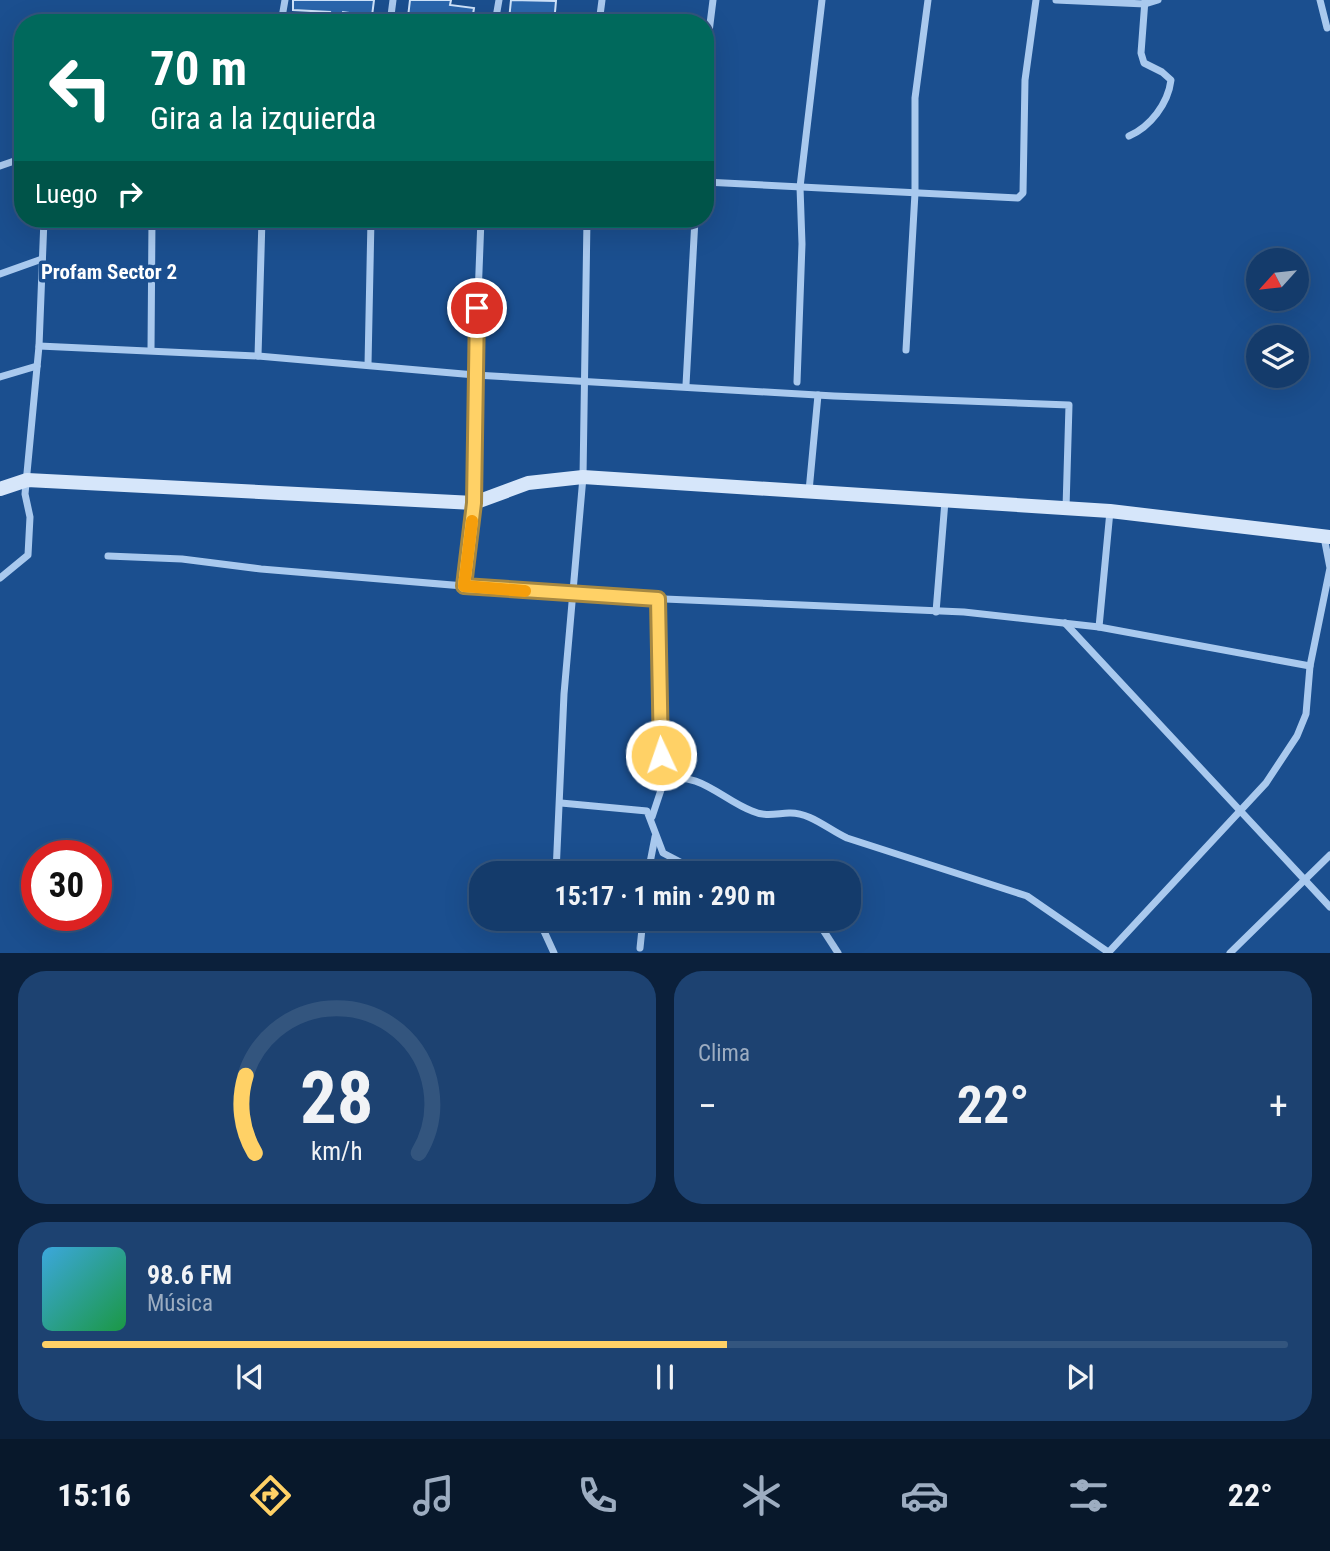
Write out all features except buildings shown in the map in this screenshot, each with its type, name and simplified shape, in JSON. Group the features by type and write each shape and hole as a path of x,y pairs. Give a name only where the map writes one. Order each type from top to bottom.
{"main road":[{"path":"0,489 27,480 474,503 528,483 583,477 1110,511 1327,537"}],"street":[{"path":"797,382 802,244 800,187 822,0"},
{"path":"906,350 915,192 915,98 928,0"},
{"path":"714,182 1018,198 1023,193 1025,80 1036,0"},
{"path":"1056,0 1158,0"},
{"path":"1320,0 1327,28"},
{"path":"1129,136 1149,124 1170,90 1171,80 1162,72 1144,64 1141,52 1145,2"},
{"path":"0,578 28,555 27,480 39,346 44,228"},
{"path":"151,350 152,228"},
{"path":"258,356 262,228"},
{"path":"368,365 371,228"},
{"path":"464,586 474,503 481,228"},
{"path":"557,861 571,595 583,477 587,228"},
{"path":"686,385 695,228"},
{"path":"0,274 42,259"},
{"path":"39,346 258,356 475,375 686,385 818,395 1069,405 1066,509"},
{"path":"0,377 37,366"},
{"path":"809,492 818,395"},
{"path":"936,611 945,501"},
{"path":"1099,627 1110,511"},
{"path":"652,817 664,781 688,777 706,784 734,804 769,817 789,813 814,819 826,829 848,838 1027,896 1108,952 1266,783 1297,736 1306,714 1310,666 1330,568 1327,537"},
{"path":"108,556 182,559 261,569 571,595 936,611 1099,627 1310,666"},
{"path":"658,599 661,755 672,778"},
{"path":"1065,624 1330,906"},
{"path":"561,803 646,811 652,817 663,853 678,861"},
{"path":"650,861 656,832"},
{"path":"1230,953 1330,855"},
{"path":"544,931 554,953"},
{"path":"640,948 642,931"},
{"path":"824,931 838,953"}],"slow traffic":[{"path":"472,521 464,586 525,591"}],"district":[{"name":"Profam Sector 2","path":"109,272"}],"route":[{"path":"477,308 474,503 464,586 658,599 661,755"}]}
